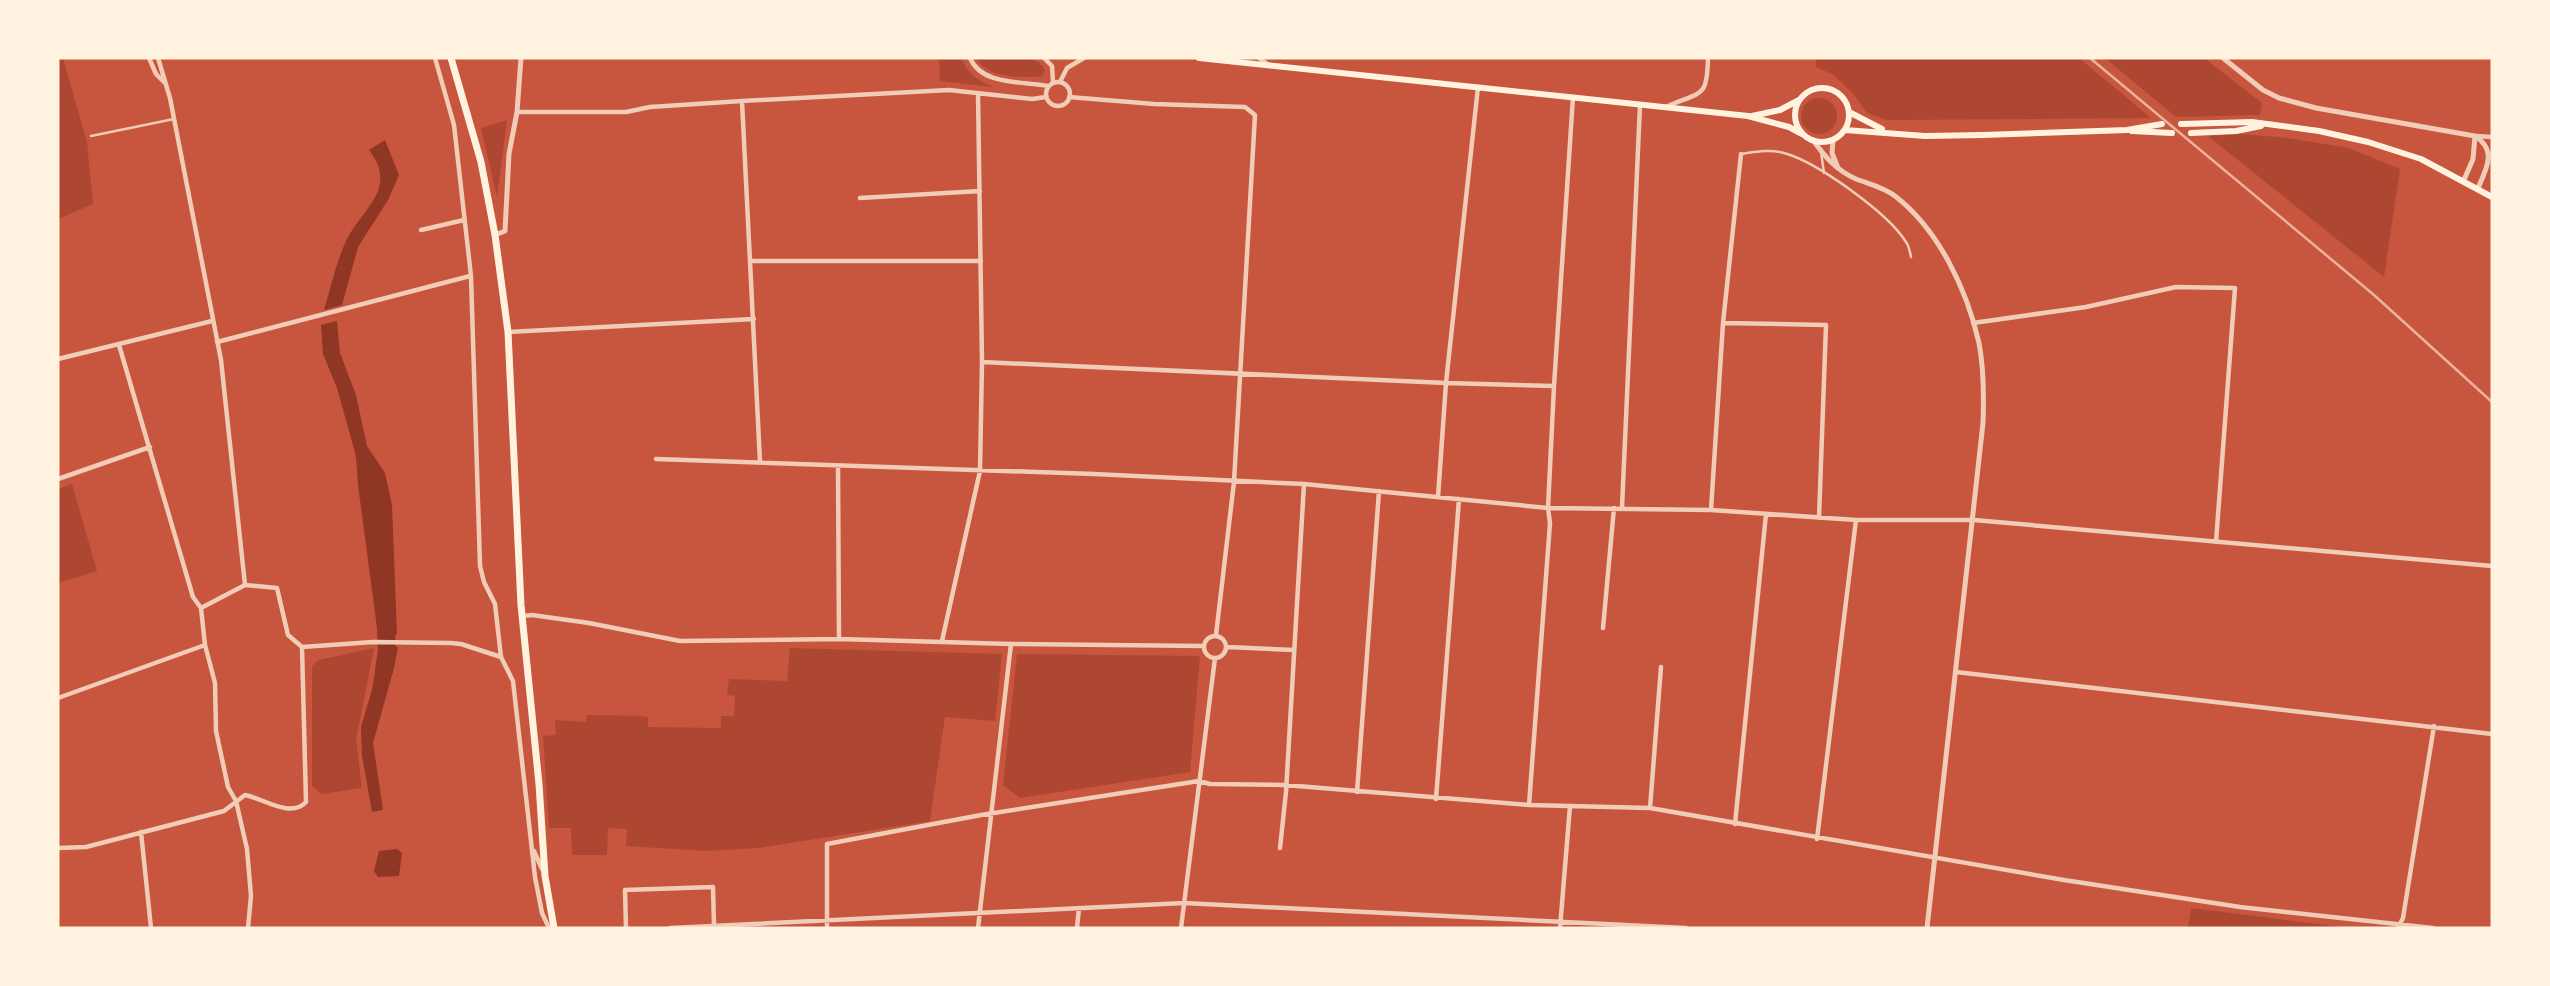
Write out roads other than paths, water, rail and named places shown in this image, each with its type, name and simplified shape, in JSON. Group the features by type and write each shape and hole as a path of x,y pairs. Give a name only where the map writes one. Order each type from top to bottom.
{"main road":[{"path":"451,58 481,162 495,234 508,332 522,616 551,928"},
{"path":"1199,58 1748,116 1789,127 1812,140 1826,142 1845,130 1849,112"},
{"path":"1748,116 1780,110 1814,89 1824,88 1841,95 1849,112 1886,132"},
{"path":"1799,100 1795,117 1802,134"},
{"path":"2181,124 2250,122 2319,131 2383,145 2421,159 2492,197"},
{"path":"1845,130 1925,136 2127,130 2162,124"},
{"path":"2191,133 2236,131 2263,125"},
{"path":"2127,130 2172,134"}],"street":[{"path":"149,58 156,74 166,84"},
{"path":"158,58 174,119 221,360 245,585"},
{"path":"435,58 454,125 471,276 481,566 484,582 495,604 502,657 513,681 542,913 551,928"},
{"path":"495,234 505,231 509,154 517,112 521,58"},
{"path":"970,58 974,66 988,77 1051,84 1060,82 1067,86 1069,97 1064,104 1056,106 1046,97"},
{"path":"1044,58 1052,66 1051,84 1046,97"},
{"path":"1060,82 1068,68 1084,58"},
{"path":"1259,58 1269,65"},
{"path":"1663,108 1702,92 1707,84 1708,58"},
{"path":"2223,58 2263,90 2279,98 2316,108 2492,137"},
{"path":"1437,497 1478,87"},
{"path":"517,112 625,112 650,107 949,90 1032,99 1046,97"},
{"path":"942,641 980,471 982,362 978,93"},
{"path":"1069,97 1154,104 1245,107 1255,115 1234,482 1216,635"},
{"path":"1529,805 1550,523 1548,508 1554,386 1573,97"},
{"path":"742,101 760,462"},
{"path":"1622,509 1640,106"},
{"path":"2475,136 2485,143 2488,152 2487,168"},
{"path":"2464,180 2473,159 2475,136"},
{"path":"1812,140 1840,171 1894,195 1912,212 1936,242 1956,276 1979,345 1984,386 1983,423 1927,928"},
{"path":"1833,140 1832,153 1840,171"},
{"path":"1711,510 1723,323 1741,154"},
{"path":"2478,188 2492,159"},
{"path":"860,198 980,191"},
{"path":"421,230 465,220"},
{"path":"750,261 981,261"},
{"path":"217,342 471,276"},
{"path":"1973,323 2085,307 2176,287 2235,288 2216,542"},
{"path":"508,332 754,319"},
{"path":"58,359 212,321"},
{"path":"1723,323 1826,326 1819,518"},
{"path":"119,345 193,597 201,608 205,645 215,683 216,732 228,788 236,801 247,849 251,897 248,928"},
{"path":"982,362 1554,386"},
{"path":"58,479 150,447"},
{"path":"656,459 1304,484 1548,508 1711,510 1856,520 1974,520 2492,566"},
{"path":"838,466 839,639"},
{"path":"1280,848 1304,484"},
{"path":"1357,792 1379,491"},
{"path":"1436,799 1459,499"},
{"path":"1603,628 1614,508"},
{"path":"1735,824 1766,514"},
{"path":"1817,839 1856,520"},
{"path":"201,608 245,585 277,588 288,635 302,647 373,642 461,644 502,657"},
{"path":"522,616 589,623 680,641 839,639 1204,646"},
{"path":"1216,635 1224,639 1227,647 1223,655 1215,658 1207,654 1204,646 1208,638 1216,635"},
{"path":"978,928 1011,644"},
{"path":"58,698 205,645"},
{"path":"58,848 86,847 224,811 241,796 248,795 281,807 302,807 306,802 302,647"},
{"path":"1227,647 1294,650"},
{"path":"1181,928 1215,658"},
{"path":"1650,808 1661,667"},
{"path":"1956,672 2492,734"},
{"path":"2399,927 2403,918 2434,726"},
{"path":"827,928 827,844 990,814 1199,781 1210,784 1285,785 1529,805 1650,808 2064,880 2399,927 2433,928"},
{"path":"1560,925 1570,806"},
{"path":"141,832 151,928"},
{"path":"532,847 545,876"},
{"path":"626,928 625,890 713,887 714,925"},
{"path":"670,928 1184,903 1560,925 1686,928"},
{"path":"1077,928 1079,908"}],"lane":[{"path":"91,136 174,119"},
{"path":"1741,154 1769,151 1785,153 1824,173 1863,198 1883,215 1908,243 1911,257"},
{"path":"1821,152 1824,173"}],"waterway":[{"path":"384,670 387,651 385,611"}],"railway":[{"path":"2090,58 2374,295 2492,402"}]}
